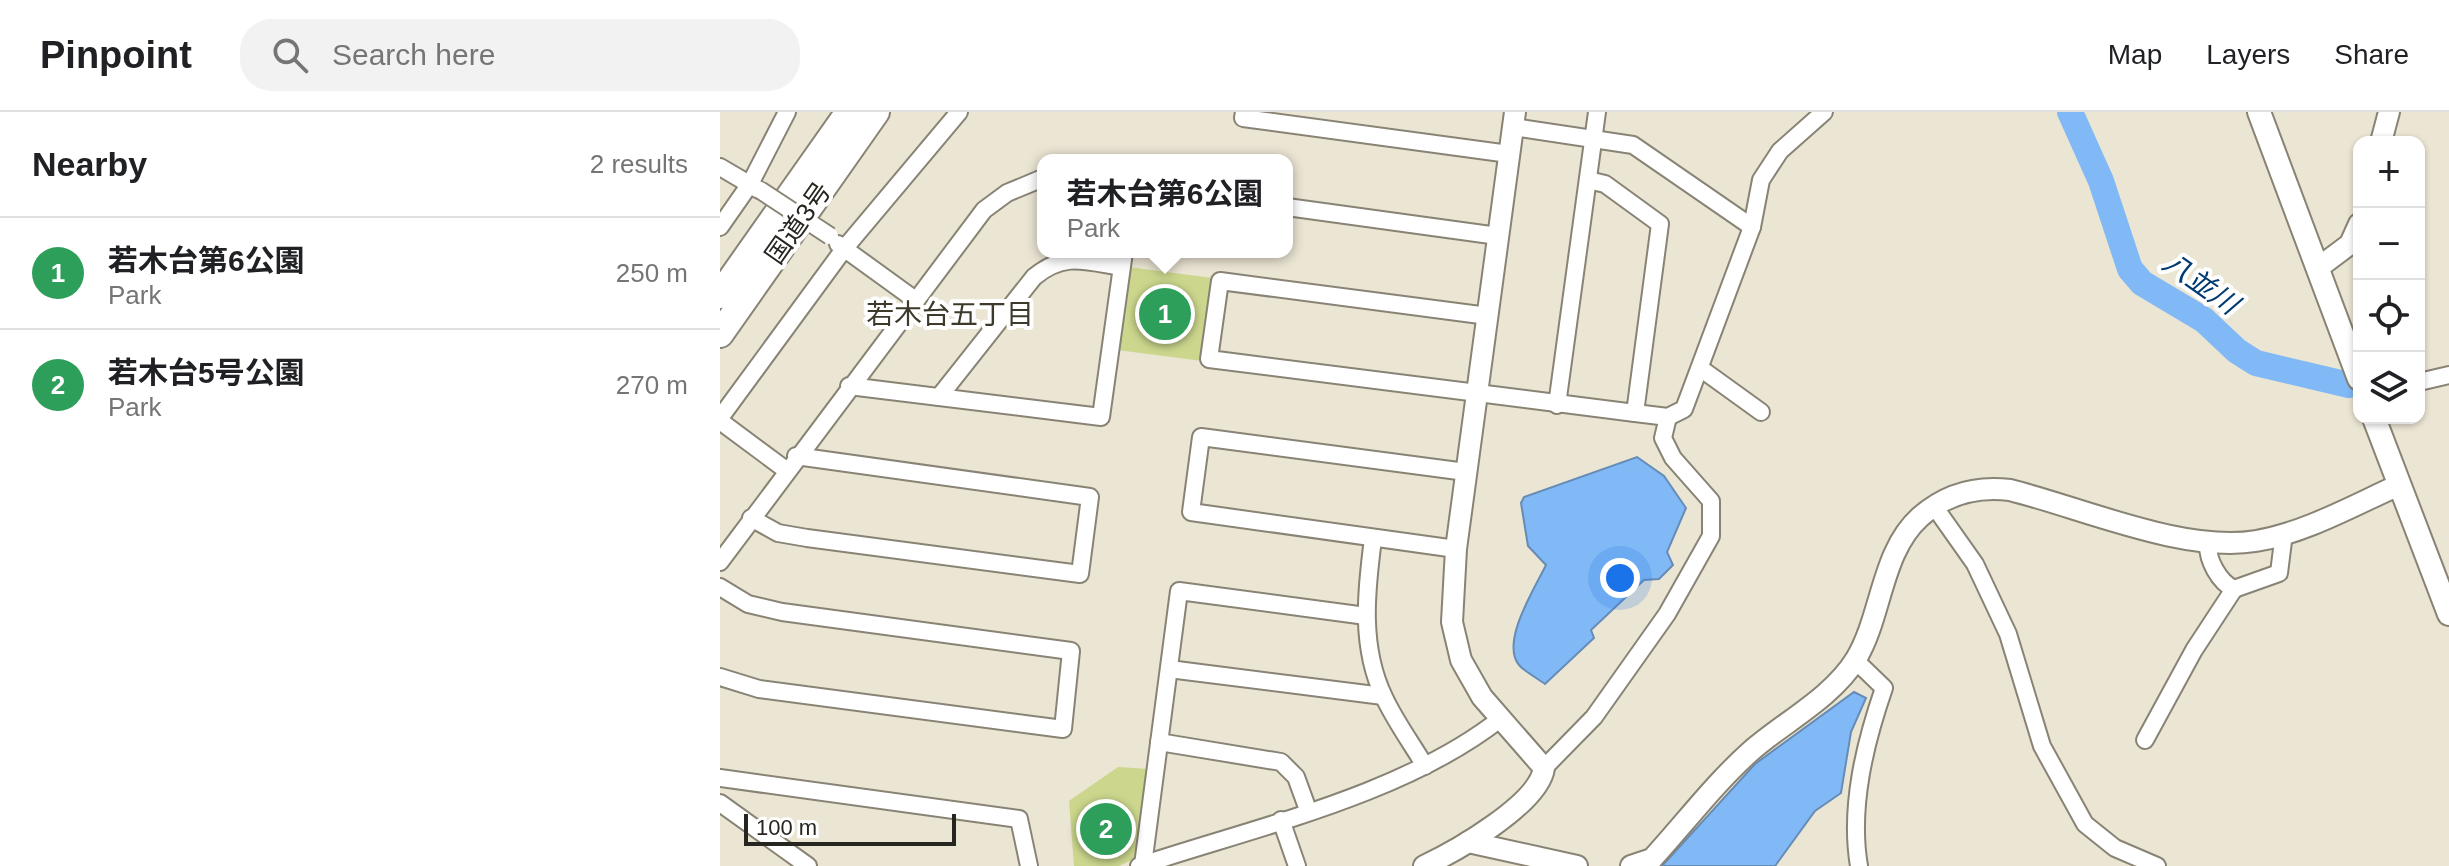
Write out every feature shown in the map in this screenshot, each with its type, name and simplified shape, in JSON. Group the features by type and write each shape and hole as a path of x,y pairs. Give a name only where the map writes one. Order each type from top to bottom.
{"highway":[{"name":"国道3号","path":"720,295 866,117"},
{"name":"国道3号","path":"720,334 866,117"}],"main road":[{"path":"2259,112 2353,363"},
{"path":"2376,424 2449,614"}],"street":[{"path":"720,227 755,187 787,112"},
{"path":"786,470 720,419 844,249 959,112"},
{"path":"1244,112 1243,118 1509,154"},
{"path":"1557,405 1597,112"},
{"path":"1488,316 1220,281 1209,359 1668,417 1684,409 1752,227 1761,180 1770,163 1824,112"},
{"path":"2383,136 2389,112"},
{"path":"1544,768 1500,719 1467,673 1457,644 1452,598 1514,119 1633,145 1752,227"},
{"path":"720,167 830,236 914,299"},
{"path":"720,562 796,456 984,210 1007,193 1037,180"},
{"path":"1588,180 1605,184 1660,224 1635,413"},
{"path":"1293,208 1498,236"},
{"path":"2318,268 2350,244 2353,237"},
{"path":"849,386 1101,417 1123,260 1072,259 1052,262 1034,277 939,397"},
{"path":"1700,368 1761,412"},
{"path":"2425,381 2449,375"},
{"path":"1424,866 1468,842 1539,787 1544,768 1594,717 1667,614 1711,536 1711,501 1673,458 1663,438 1668,417"},
{"path":"1456,549 1191,512 1201,437 1466,472"},
{"path":"751,518 778,533 807,538 1080,574 1090,497 796,456"},
{"path":"1631,866 1652,859 1751,751 1841,678 1855,660 1870,630 1901,540 1919,517 1934,506 1976,489 2010,490 2208,543 2258,541 2399,485"},
{"path":"1934,506 1975,564 2008,634 2036,731 2056,777 2085,824 2098,836 2157,866"},
{"path":"2145,740 2194,650 2234,589 2279,573 2284,533"},
{"path":"1373,539 1366,616 1370,655 1383,696 1425,766"},
{"path":"2208,543 2208,556 2226,585 2234,589"},
{"path":"720,587 748,604 782,612 1071,651 1063,729 759,689 720,677"},
{"path":"1366,616 1179,591 1141,865 1390,783 1474,739 1500,719"},
{"path":"1855,660 1884,688 1866,739 1859,796 1859,866"},
{"path":"1169,669 1383,696"},
{"path":"1159,742 1281,762 1296,777 1308,810"},
{"path":"720,778 1019,819 1029,866"},
{"path":"720,803 808,866"},
{"path":"1281,820 1297,866"},
{"path":"1468,842 1577,866"}],"green space":[{"path":"1128,267 1213,278 1202,361 1117,350"},
{"path":"1118,767 1149,769 1138,857 1119,866 1074,866 1069,801"}],"water":[{"path":"1637,457 1664,476 1686,508 1667,552 1673,565 1659,579 1644,580 1591,630 1594,638 1545,684 1522,668 1514,655 1516,629 1546,565 1528,546 1521,503 1524,497"},
{"path":"1854,692 1866,698 1851,732 1841,793 1815,811 1775,866 1662,866 1755,764"}],"waterway":[{"name":"八並川","path":"2070,112 2101,181 2130,269 2142,283 2204,320 2237,351 2256,363 2349,385"}],"place":[{"name":"若木台第6公園","path":"1165,314"},
{"name":"若木台5号公園","path":"1106,829"}],"district":[{"name":"若木台五丁目","path":"950,314"}]}
